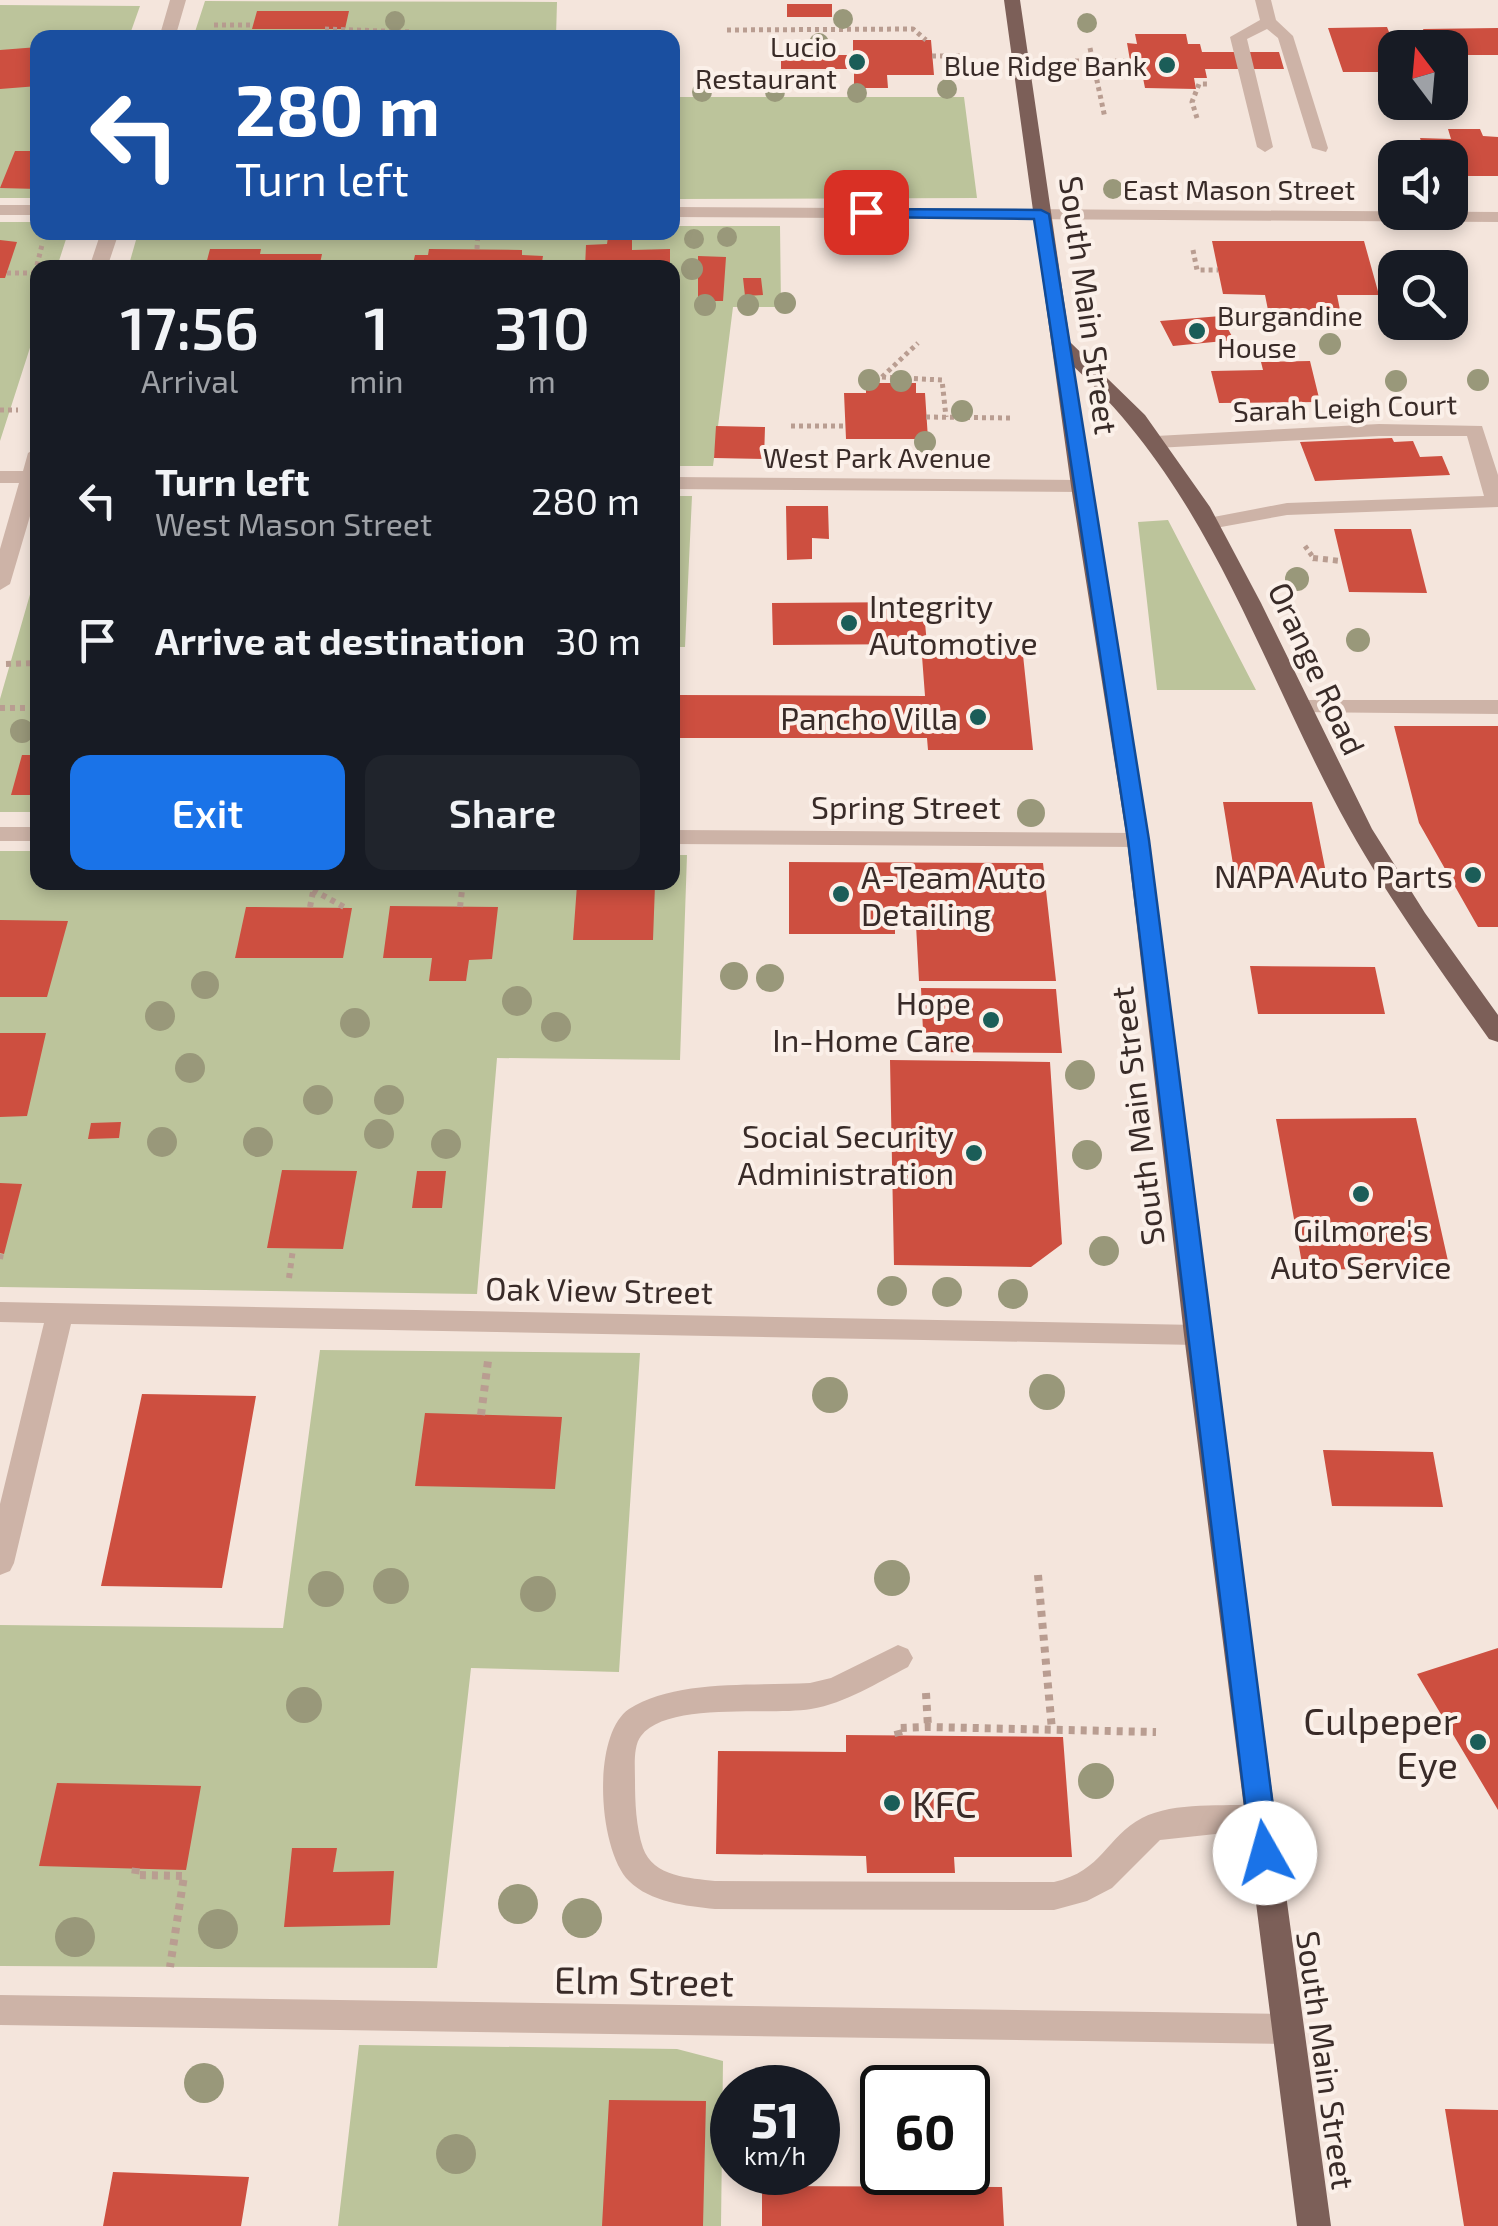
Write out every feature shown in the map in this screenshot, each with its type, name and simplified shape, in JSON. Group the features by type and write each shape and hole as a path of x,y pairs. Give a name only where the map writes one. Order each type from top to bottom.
{"main road":[{"name":"South Main Street","path":"1012,0 1081,486 1138,840 1197,1335 1314,2226"},
{"name":"Orange Road","path":"1062,345 1121,401 1156,442 1210,523 1250,596 1345,800 1416,920 1498,1033"}],"street":[{"path":"170,30 178,0"},
{"path":"1263,0 1268,22 1285,36 1320,148"},
{"path":"1265,148 1238,36 1268,22"},
{"path":"0,210 30,210"},
{"name":"East Mason Street","path":"680,212 1498,218"},
{"name":"Sarah Leigh Court","path":"1156,442 1379,430 1475,430 1496,502 1287,509 1210,523"},
{"path":"0,478 30,477"},
{"name":"West Park Avenue","path":"680,483 1081,486"},
{"path":"0,584 30,490"},
{"path":"1302,707 1498,707"},
{"path":"0,834 30,834"},
{"name":"Spring Street","path":"680,836 1138,840"},
{"name":"Oak View Street","path":"0,1312 1197,1335"},
{"path":"0,1563 60,1312"},
{"path":"898,1658 824,1692 673,1704 654,1709 634,1723 623,1736 621,1832 637,1868 657,1883 715,1895 1054,1896 1076,1891 1101,1878 1150,1829 1166,1824 1260,1818"},
{"name":"Elm Street","path":"0,2010 1288,2029"}],"path":[{"path":"207,25 253,25"},
{"path":"726,30 913,29 926,40"},
{"path":"1090,48 1105,118"},
{"path":"932,56 971,56"},
{"path":"1067,61 1130,61"},
{"path":"477,249 478,240"},
{"path":"7,272 30,273"},
{"path":"918,344 882,380 942,380 946,417"},
{"path":"0,410 18,410"},
{"path":"926,417 1010,418"},
{"path":"791,426 846,426"},
{"path":"6,664 30,664"},
{"path":"0,708 30,708"},
{"path":"310,907 313,890"},
{"path":"320,890 346,908"},
{"path":"460,907 462,890"},
{"path":"1038,1575 1052,1730"},
{"path":"899,1736 897,1728 1156,1732"},
{"path":"136,1868 135,1875 184,1876 163,2012"}],"green space":[{"path":"205,1 557,2 556,30 196,30"},
{"path":"0,5 140,6 131,30 30,30 30,198 0,198"},
{"path":"680,97 964,97 977,198 680,199"},
{"path":"0,222 30,222 30,240 66,240 59,260 30,260 30,348 0,441"},
{"path":"680,226 780,226 781,307 733,307 713,466 680,466 680,260 130,260 136,240 680,240"},
{"path":"680,496 692,496 685,647 680,647"},
{"path":"1168,520 1256,690 1157,690 1138,522"},
{"path":"30,594 30,812 0,812 0,699"},
{"path":"0,851 30,851 30,890 680,890 680,855 687,855 680,1060 497,1058 477,1294 0,1287"},
{"path":"320,1350 640,1353 619,1672 471,1668 437,1968 0,1966 0,1625 283,1628"},
{"path":"359,2045 677,2049 723,2061 723,2065 710,2065 710,2195 721,2195 721,2226 338,2226"}],"building":[{"path":"787,4 832,4 832,17 787,17"},
{"path":"257,11 349,11 345,29 252,29"},
{"path":"1387,27 1388,30 1378,30 1378,72 1343,72 1328,28"},
{"path":"1498,28 1498,55 1468,55 1468,30 1423,29"},
{"name":"Blue Ridge Bank","path":"1135,34 1186,34 1188,44 1200,44 1202,52 1279,52 1284,69 1205,69 1207,78 1194,78 1196,89 1145,88 1143,78 1133,78 1127,43 1137,44"},
{"name":"Lucio Restaurant","path":"853,40 931,40 934,75 887,75 888,88 854,88 854,69 781,69 781,55 853,55"},
{"path":"30,48 30,87 0,89 0,50"},
{"path":"1448,129 1480,129 1483,136 1498,137 1498,176 1468,176 1468,140 1420,138 1451,139"},
{"path":"15,151 30,151 30,189 0,188"},
{"path":"0,240 17,242 5,278 0,278"},
{"path":"608,240 632,240 632,250 670,249 670,260 585,260 586,245 607,244"},
{"path":"1212,241 1364,241 1378,291 1378,295 1337,295 1341,315 1269,315 1265,295 1223,294"},
{"path":"210,249 322,254 321,260 207,260"},
{"path":"429,249 522,250 522,255 543,256 542,260 414,260 415,255 428,255"},
{"path":"698,256 726,257 723,301 698,301"},
{"path":"743,278 761,278 763,295 745,296"},
{"name":"Burgandine House","path":"1221,316 1234,340 1173,346 1160,321"},
{"path":"1310,361 1320,402 1219,403 1211,371 1263,370 1261,362"},
{"path":"866,383 916,383 916,393 925,393 928,439 846,439 844,393 866,393"},
{"path":"716,426 765,427 764,459 714,458"},
{"path":"1392,438 1394,442 1413,441 1420,457 1442,456 1450,475 1315,481 1300,442"},
{"path":"786,506 828,506 829,539 812,538 812,559 787,560"},
{"path":"1334,529 1411,529 1427,593 1349,592"},
{"name":"Integrity Automotive","path":"923,602 927,644 773,645 772,603"},
{"path":"1023,655 1033,750 928,750 927,738 680,738 680,695 925,696 922,656"},
{"name":"NAPA Auto Parts","path":"1394,726 1498,726 1498,927 1478,927 1419,823"},
{"path":"22,755 30,755 30,795 11,795"},
{"path":"1223,802 1312,802 1328,883 1236,883"},
{"path":"789,862 1043,863 1056,981 919,981 916,925 895,925 895,934 789,934"},
{"path":"577,890 655,890 653,940 573,940"},
{"path":"390,906 498,907 492,959 469,960 466,981 429,981 432,958 383,958"},
{"path":"246,907 352,908 343,958 235,958"},
{"path":"0,920 68,921 47,997 0,997"},
{"path":"1250,966 1375,967 1385,1014 1258,1014"},
{"name":"Hope In-Home Care","path":"921,988 1056,989 1062,1053 924,1052"},
{"path":"0,1033 46,1033 27,1116 0,1117"},
{"name":"Social Security Administration","path":"890,1060 1050,1062 1062,1244 1031,1267 894,1265"},
{"name":"Gilmore's Auto Service","path":"1416,1118 1450,1270 1303,1269 1276,1119"},
{"path":"121,1122 119,1138 88,1139 91,1123"},
{"path":"282,1170 357,1171 343,1249 267,1248"},
{"path":"417,1171 446,1171 442,1208 412,1208"},
{"path":"0,1183 22,1184 4,1254 0,1253"},
{"path":"142,1394 256,1396 222,1588 101,1586"},
{"path":"425,1413 562,1417 555,1489 415,1486"},
{"path":"1323,1450 1433,1452 1443,1507 1332,1506"},
{"name":"Culpeper Eye","path":"1498,1648 1498,1810 1417,1674"},
{"name":"KFC","path":"846,1735 1063,1737 1072,1857 954,1857 955,1873 867,1873 866,1856 716,1854 718,1751 846,1752"},
{"path":"57,1783 201,1786 186,1870 39,1866"},
{"path":"292,1848 337,1848 333,1872 394,1871 390,1925 284,1927"},
{"path":"609,2100 706,2101 703,2226 602,2226"},
{"path":"1445,2109 1498,2110 1498,2226 1464,2226"},
{"path":"113,2172 249,2177 241,2226 103,2226"},
{"path":"840,2186 860,2186 860,2195 990,2195 990,2187 1002,2187 1004,2226 762,2226 762,2195 840,2195"}],"place":[{"name":"Lucio Restaurant","path":"857,62"},
{"name":"Blue Ridge Bank","path":"1167,65"},
{"name":"Burgandine House","path":"1197,331"},
{"name":"Integrity Automotive","path":"849,623"},
{"name":"Pancho Villa","path":"978,717"},
{"name":"NAPA Auto Parts","path":"1473,875"},
{"name":"A-Team Auto Detailing","path":"841,894"},
{"name":"Hope In-Home Care","path":"991,1020"},
{"name":"Social Security Administration","path":"974,1153"},
{"name":"Gilmore's Auto Service","path":"1361,1194"},
{"name":"Culpeper Eye","path":"1478,1742"},
{"name":"KFC","path":"892,1803"}],"route":[{"path":"866,212 1041,214 1138,840 1197,1335 1265,1853"}]}
